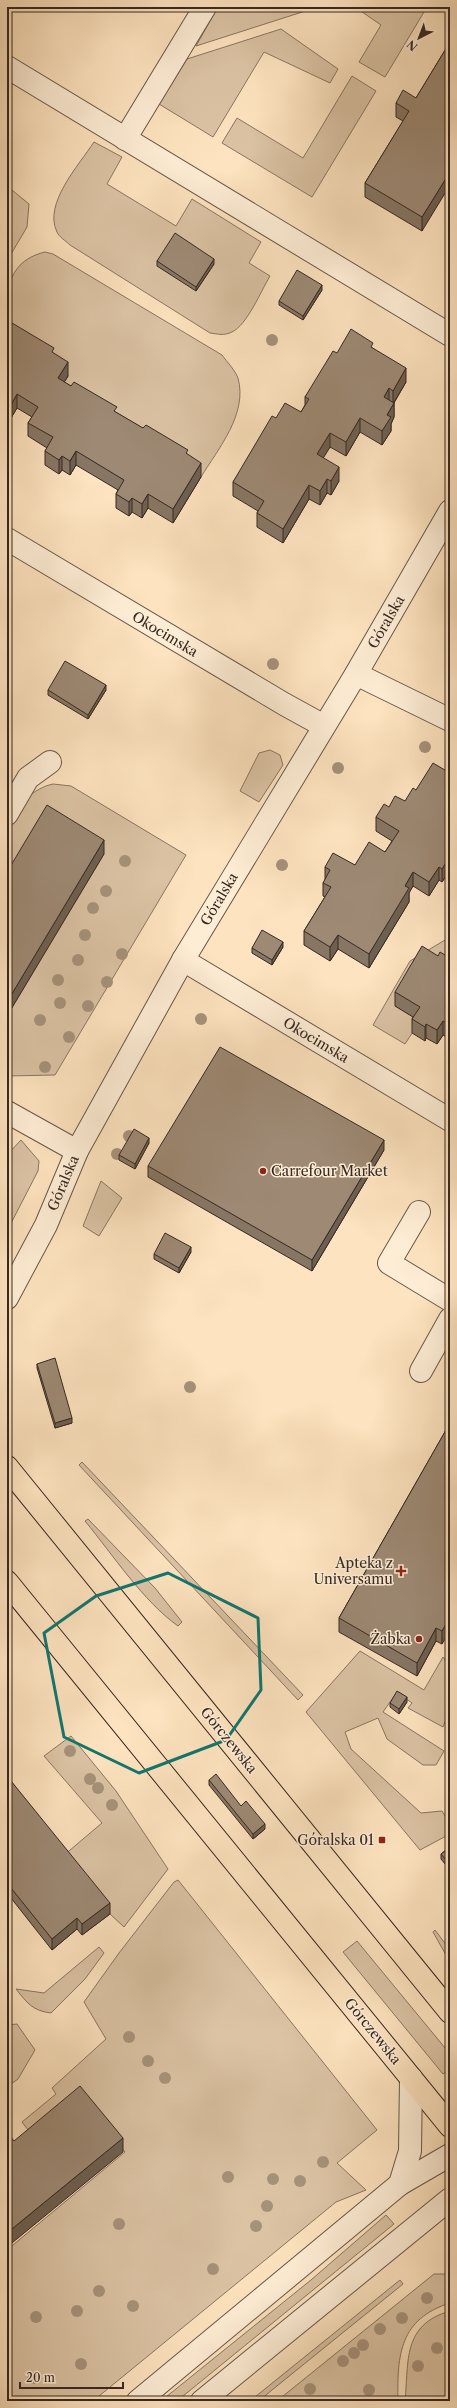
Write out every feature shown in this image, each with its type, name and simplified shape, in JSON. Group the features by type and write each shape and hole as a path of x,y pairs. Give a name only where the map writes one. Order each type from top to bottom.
{"main road":[{"name":"Górczewska","path":"7,1467 450,2012"},
{"name":"Górczewska","path":"7,1582 450,2126"}],"street":[{"path":"125,139 205,7"},
{"path":"7,67 450,335"},
{"name":"Góralska","path":"7,1298 46,1225 77,1151 183,960 356,674 450,511"},
{"name":"Okocimska","path":"7,539 270,696 324,726"},
{"path":"356,674 450,720"},
{"path":"7,814 28,778 43,765 50,762"},
{"name":"Okocimska","path":"183,960 450,1120"},
{"path":"7,1112 77,1151"},
{"path":"419,1212 389,1263 450,1300"},
{"path":"421,1371 450,1319"},
{"path":"400,2184 410,2151 411,2078"},
{"path":"138,2401 400,2184 428,2166 450,2155"},
{"path":"202,2401 450,2200"}],"highlighted area":[{"path":"168,1573 258,1618 261,1690 226,1740 139,1773 64,1737 44,1633 96,1596"}],"shaded area":[{"path":"218,7 318,7 196,46"},
{"path":"355,7 427,7 385,77 359,62 381,25"},
{"path":"281,29 338,69 330,83 264,52 213,137 159,104 187,59"},
{"path":"352,76 376,91 312,197 222,143 237,118 303,158"},
{"path":"94,142 122,157 107,184 176,226 192,199 261,242 249,263 270,276 253,307 238,328 226,334 210,333 70,245 59,236 54,221 55,209 59,197 72,173"},
{"path":"7,186 29,204 27,227 7,261"},
{"path":"45,252 53,254 222,355 233,369 238,378 240,391 239,405 230,430 201,477 58,392 68,376 7,340 7,299 9,286 13,275 20,265 30,257"},
{"path":"270,750 280,755 283,765 259,802 240,791 259,753"},
{"path":"53,784 71,786 186,855 55,1075 7,1076 7,1016 104,854 7,885 6,841 9,819 13,812 25,799 39,789"},
{"path":"450,937 450,971 395,1006 420,1021 405,1044 373,1025 410,961"},
{"path":"21,1140 39,1161 38,1171 7,1231 7,1155"},
{"path":"101,1181 122,1198 99,1236 83,1226"},
{"path":"82,1462 303,1695 298,1700 79,1465"},
{"path":"88,1519 155,1588 182,1622 178,1626 153,1604 129,1577 85,1521"},
{"path":"360,1651 424,1690 443,1657 450,1668 450,1709 443,1727 408,1708 412,1703 397,1692 383,1712 444,1751 436,1765 423,1765 387,1739 378,1718 345,1732 351,1749 421,1813 442,1811 450,1824 448,1835 420,1850 306,1712"},
{"path":"71,1736 116,1791 168,1869 124,1927 110,1914 63,1856 102,1823 44,1756"},
{"path":"178,1880 377,2130 337,2163 366,2190 336,2202 93,2401 7,2401 7,2250 125,2152 80,2096 32,2135 22,2122 56,2094 52,2088 106,2039 84,2002 119,1953 174,1882"},
{"path":"435,1930 450,1950 450,1962 433,1932"},
{"path":"357,1941 450,2054 450,2069 443,2074 343,1952"},
{"path":"99,1947 104,1953 85,1979 51,2013 31,2006 16,1989 44,1993"},
{"path":"17,2024 35,2050 18,2079 7,2087 7,2040 9,2038 7,2025"},
{"path":"386,2215 394,2224 177,2401 161,2401 311,2280"},
{"path":"434,2274 450,2274 450,2303 433,2310 421,2318 411,2329 405,2340 399,2368 398,2401 277,2401"},
{"path":"400,2280 403,2284 259,2401 250,2401"},
{"path":"450,2311 450,2401 405,2401 408,2359 411,2346 416,2335 423,2325 434,2317"}],"building":[{"path":"450,42 450,172 422,217 365,183 409,111 396,103 403,90 416,98"},
{"path":"175,233 214,259 196,287 157,261"},
{"path":"297,270 322,285 303,316 279,301"},
{"path":"12,323 54,348 52,352 68,362 58,378 71,386 74,382 117,407 114,411 143,428 146,425 188,450 186,453 201,463 173,509 148,494 142,504 132,498 129,502 116,494 124,480 76,451 70,461 62,456 59,460 45,451 53,437 28,423 38,407 17,394 11,405 7,402 7,326 10,327"},
{"path":"351,329 373,343 371,347 406,368 393,391 389,388 384,397 394,403 387,415 391,417 382,431 360,418 346,442 330,433 317,454 339,467 331,481 327,479 320,491 309,485 283,529 257,513 264,501 233,482 272,416 276,418 285,403 301,412 309,399 305,397 333,351 337,353"},
{"path":"65,661 106,685 88,715 48,690"},
{"path":"433,763 450,773 450,856 442,869 439,867 429,882 413,872 405,886 409,888 369,954 338,935 330,947 304,931 331,887 323,883 330,870 325,867 333,853 355,865 369,842 385,852 399,831 376,817 384,804 389,807 395,796 405,801 413,788 416,790"},
{"path":"47,805 104,840 7,1002 7,872"},
{"path":"262,930 283,942 272,960 252,948"},
{"path":"422,946 438,956 440,952 450,958 450,1025 443,1021 437,1030 426,1024 425,1027 412,1019 420,1007 395,992"},
{"path":"220,1047 384,1140 312,1260 148,1166"},
{"path":"134,1129 149,1138 135,1164 119,1155"},
{"path":"165,1233 191,1247 179,1268 154,1254"},
{"path":"55,1358 72,1418 55,1423 37,1364"},
{"path":"450,1423 450,1617 442,1631 436,1628 417,1663 339,1618"},
{"path":"397,1691 407,1697 399,1709 390,1703"},
{"path":"216,1774 241,1806 246,1801 265,1824 253,1834 209,1780"},
{"path":"7,1776 110,1903 82,1924 77,1918 52,1939 11,1888 8,1890 7,1889"},
{"path":"450,1847 450,1865 441,1854"},
{"path":"80,2086 123,2138 7,2233 7,2132 14,2141"}],"place":[{"name":"Carrefour Market","path":"263,1171"},
{"name":"Apteka z Universamu","path":"401,1571"},
{"name":"Żabka","path":"419,1639"},
{"name":"Góralska 01","path":"382,1840"}]}
